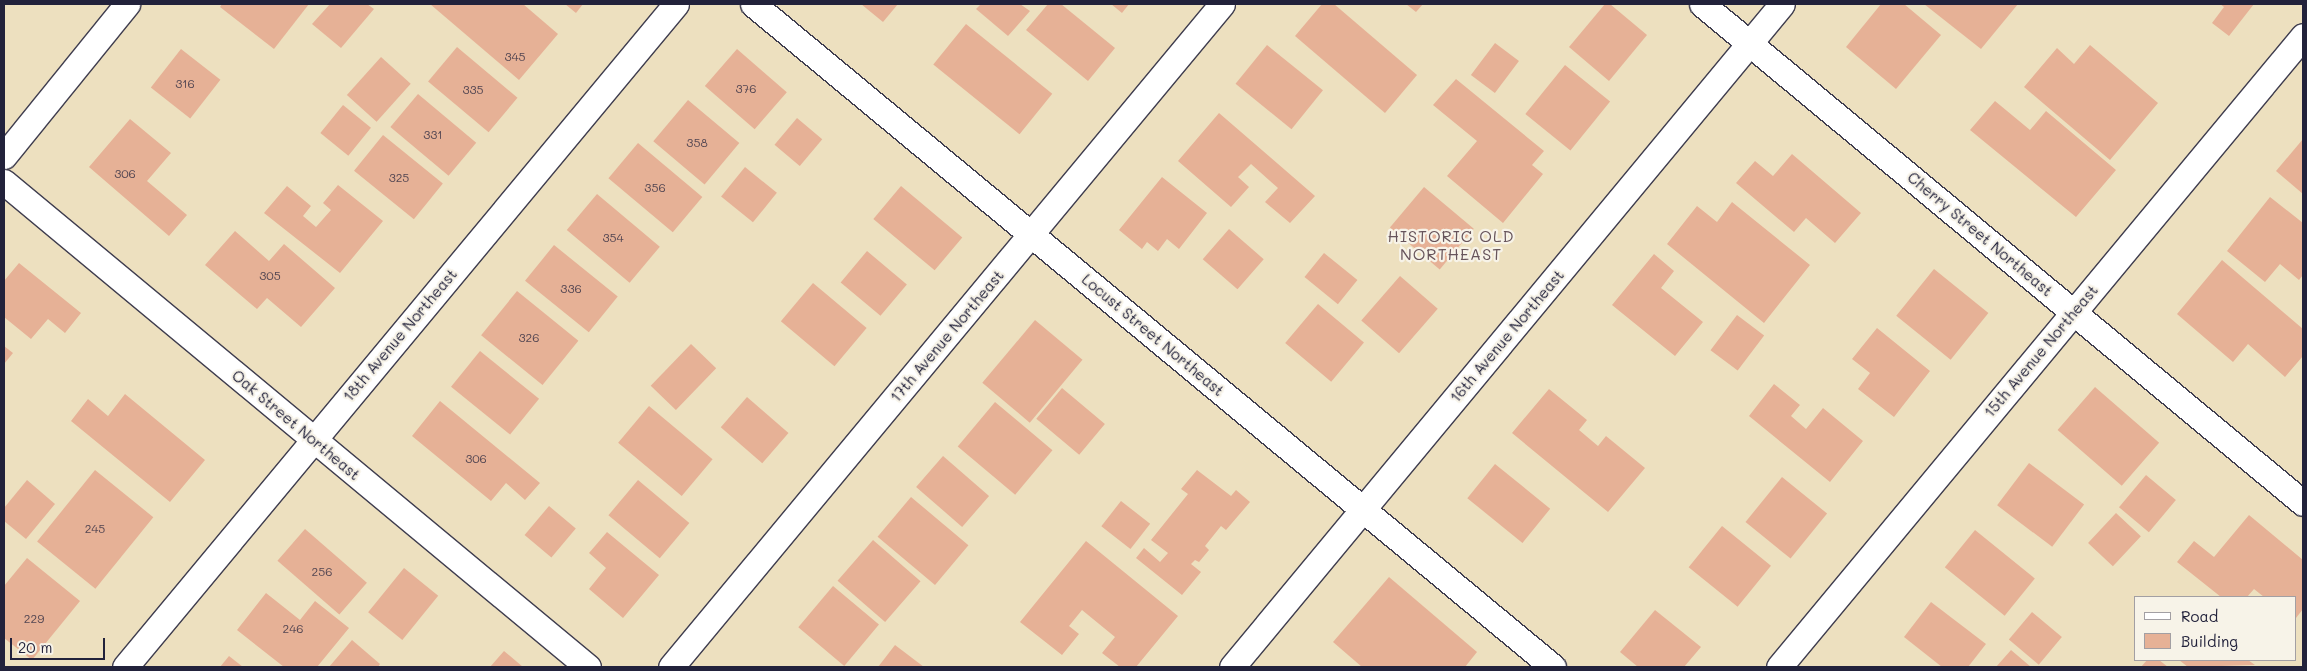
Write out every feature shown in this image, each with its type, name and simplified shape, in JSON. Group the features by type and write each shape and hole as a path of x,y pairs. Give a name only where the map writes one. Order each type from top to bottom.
{"street":[{"path":"4,156 128,4"},
{"name":"18th Avenue Northeast","path":"125,667 676,4"},
{"name":"Locust Street Northeast","path":"753,4 1553,667"},
{"name":"17th Avenue Northeast","path":"671,667 1222,4"},
{"name":"Cherry Street Northeast","path":"1702,4 2303,503"},
{"name":"16th Avenue Northeast","path":"1232,667 1782,4"},
{"name":"15th Avenue Northeast","path":"1779,667 2303,36"},
{"name":"Oak Street Northeast","path":"4,182 588,667"}],"building":[{"path":"222,4 309,4 274,49 220,7"},
{"path":"330,4 367,4 374,9 341,48 312,24"},
{"path":"430,4 523,4 558,34 519,80"},
{"path":"565,4 583,4 576,13"},
{"path":"861,4 898,4 883,22"},
{"path":"981,4 1020,4 1030,11 1008,36 976,9"},
{"path":"1048,4 1061,4 1115,48 1088,81 1026,30"},
{"path":"1111,4 1129,4 1122,13"},
{"path":"1322,4 1334,4 1417,75 1385,113 1295,36"},
{"path":"1406,4 1423,4 1416,12"},
{"path":"1605,4 1610,4 1647,35 1609,81 1569,47"},
{"path":"1881,4 1904,4 1941,35 1896,89 1846,47"},
{"path":"1924,4 2018,4 1981,49"},
{"path":"2220,4 2254,4 2229,36 2212,23 2224,7"},
{"path":"966,24 1052,94 1020,134 933,64"},
{"path":"1495,43 1519,61 1495,93 1471,75"},
{"path":"1267,45 1323,90 1291,129 1236,84"},
{"path":"2090,45 2158,103 2110,160 2024,87 2057,48 2074,64"},
{"path":"457,47 518,98 489,132 428,81"},
{"path":"181,49 220,80 190,118 151,88"},
{"path":"737,49 787,92 755,129 705,86"},
{"path":"381,57 411,84 377,122 347,95"},
{"path":"1565,65 1610,102 1570,150 1525,114"},
{"path":"1456,79 1544,151 1532,165 1543,174 1503,223 1447,176 1477,141 1433,105"},
{"path":"418,94 476,143 449,176 390,127"},
{"path":"688,100 739,143 705,184 653,141"},
{"path":"1995,101 2030,130 2046,111 2116,170 2076,217 1970,130"},
{"path":"343,105 371,128 348,156 320,133"},
{"path":"1219,113 1315,196 1290,223 1265,202 1278,188 1251,164 1238,177 1249,187 1231,207 1178,161"},
{"path":"797,118 822,139 800,166 775,145"},
{"path":"130,119 171,153 147,181 187,215 169,236 89,167"},
{"path":"383,135 443,183 414,219 354,171"},
{"path":"2303,139 2303,194 2276,171"},
{"path":"638,143 702,197 673,232 608,178"},
{"path":"1792,154 1861,213 1835,243 1806,218 1794,232 1736,183 1755,161 1773,176"},
{"path":"745,167 777,193 753,222 721,197"},
{"path":"1162,177 1207,213 1179,249 1167,239 1158,251 1147,242 1142,249 1119,230"},
{"path":"338,185 383,221 340,273 264,213 287,186 311,206 303,216 316,227 331,210 323,203"},
{"path":"901,186 962,237 935,270 873,219"},
{"path":"1424,187 1474,229 1440,269 1390,228"},
{"path":"597,194 660,247 630,283 567,230"},
{"path":"2270,197 2303,223 2303,275 2299,280 2280,264 2265,282 2227,251"},
{"path":"1732,202 1810,265 1764,323 1667,244 1697,206 1717,222"},
{"path":"1229,229 1264,259 1237,289 1203,259"},
{"path":"235,231 269,261 284,244 335,288 301,327 267,298 257,309 205,265"},
{"path":"554,245 618,297 589,332 525,281"},
{"path":"867,251 907,284 880,316 841,282"},
{"path":"1324,253 1357,280 1338,304 1304,277"},
{"path":"1654,254 1674,271 1661,288 1703,322 1675,356 1612,305"},
{"path":"2222,260 2303,329 2303,356 2285,377 2248,344 2233,362 2177,314"},
{"path":"19,263 81,313 65,333 48,319 31,339 4,317 4,281"},
{"path":"1934,269 1988,313 1951,360 1896,316"},
{"path":"1400,276 1438,309 1399,353 1361,321"},
{"path":"813,283 867,328 834,366 781,321"},
{"path":"517,291 578,341 543,385 481,335"},
{"path":"1318,304 1364,343 1331,382 1285,343"},
{"path":"1737,315 1764,335 1738,371 1711,350"},
{"path":"1035,320 1082,360 1030,423 982,383"},
{"path":"1877,328 1930,371 1894,417 1858,389 1870,373 1852,359"},
{"path":"691,344 716,368 676,410 651,386"},
{"path":"4,346 13,353 4,364"},
{"path":"480,351 539,399 510,435 451,387"},
{"path":"1774,384 1800,405 1791,416 1806,429 1823,408 1863,441 1830,482 1749,416"},
{"path":"2095,387 2159,443 2122,486 2058,430"},
{"path":"1062,388 1105,424 1079,455 1036,419"},
{"path":"1549,389 1587,420 1579,430 1598,446 1606,436 1645,468 1608,512 1512,433"},
{"path":"125,394 205,460 170,502 71,421 88,399 108,416"},
{"path":"747,397 789,433 762,463 721,427"},
{"path":"440,401 540,483 525,500 506,483 491,501 412,436"},
{"path":"995,402 1052,450 1015,495 958,446"},
{"path":"649,406 713,459 682,496 618,443"},
{"path":"943,456 989,496 962,527 916,487"},
{"path":"2029,463 2084,505 2052,547 1997,505"},
{"path":"1495,464 1550,509 1522,543 1467,498"},
{"path":"95,470 153,517 95,589 37,541"},
{"path":"1197,470 1231,496 1236,490 1250,502 1226,530 1221,526 1205,546 1209,550 1199,562 1195,560 1191,564 1201,572 1182,595 1136,558 1144,548 1160,562 1168,553 1151,540 1188,494 1181,489"},
{"path":"2146,475 2176,500 2149,532 2119,507"},
{"path":"1782,477 1827,514 1791,559 1745,522"},
{"path":"27,480 55,504 26,539 4,521 4,508"},
{"path":"638,480 689,523 660,558 608,515"},
{"path":"911,497 968,545 935,585 878,537"},
{"path":"1121,501 1150,524 1130,549 1101,526"},
{"path":"549,506 576,528 551,558 525,535"},
{"path":"2116,513 2141,536 2113,566 2088,543"},
{"path":"2249,515 2303,560 2303,609 2297,617 2297,596 2263,596 2254,589 2248,596 2220,596 2177,562 2194,541 2214,557"},
{"path":"1722,526 1771,566 1738,607 1689,567"},
{"path":"305,529 367,583 339,614 277,561"},
{"path":"1975,530 2035,578 2005,616 1945,567"},
{"path":"607,532 659,575 623,618 589,589 606,568 589,553"},
{"path":"873,540 921,581 885,622 838,581"},
{"path":"1086,541 1178,616 1136,667 1120,667 1102,653 1115,637 1082,610 1069,626 1079,634 1062,655 1020,622"},
{"path":"27,558 80,601 32,660 4,638 4,586"},
{"path":"404,568 438,596 402,640 368,612"},
{"path":"1389,577 1477,652 1465,667 1362,667 1333,642"},
{"path":"833,586 879,625 844,666 798,627"},
{"path":"266,593 300,620 315,601 349,628 317,667 284,667 237,630"},
{"path":"1931,602 1986,644 1968,667 1942,667 1904,637"},
{"path":"1655,610 1701,647 1684,667 1638,667 1620,652"},
{"path":"2032,612 2062,637 2039,665 2009,640"},
{"path":"352,640 380,664 378,667 329,667"},
{"path":"895,645 924,667 878,667"},
{"path":"2011,650 2031,667 1996,667"},
{"path":"504,651 523,667 490,667"},
{"path":"229,656 243,667 220,667"},
{"path":"2146,661 2160,661 2168,667 2141,667"},
{"path":"2180,661 2249,661 2255,665 2188,667"}],"district":[{"name":"HISTORIC OLD NORTHEAST","path":"1451,245"}]}
